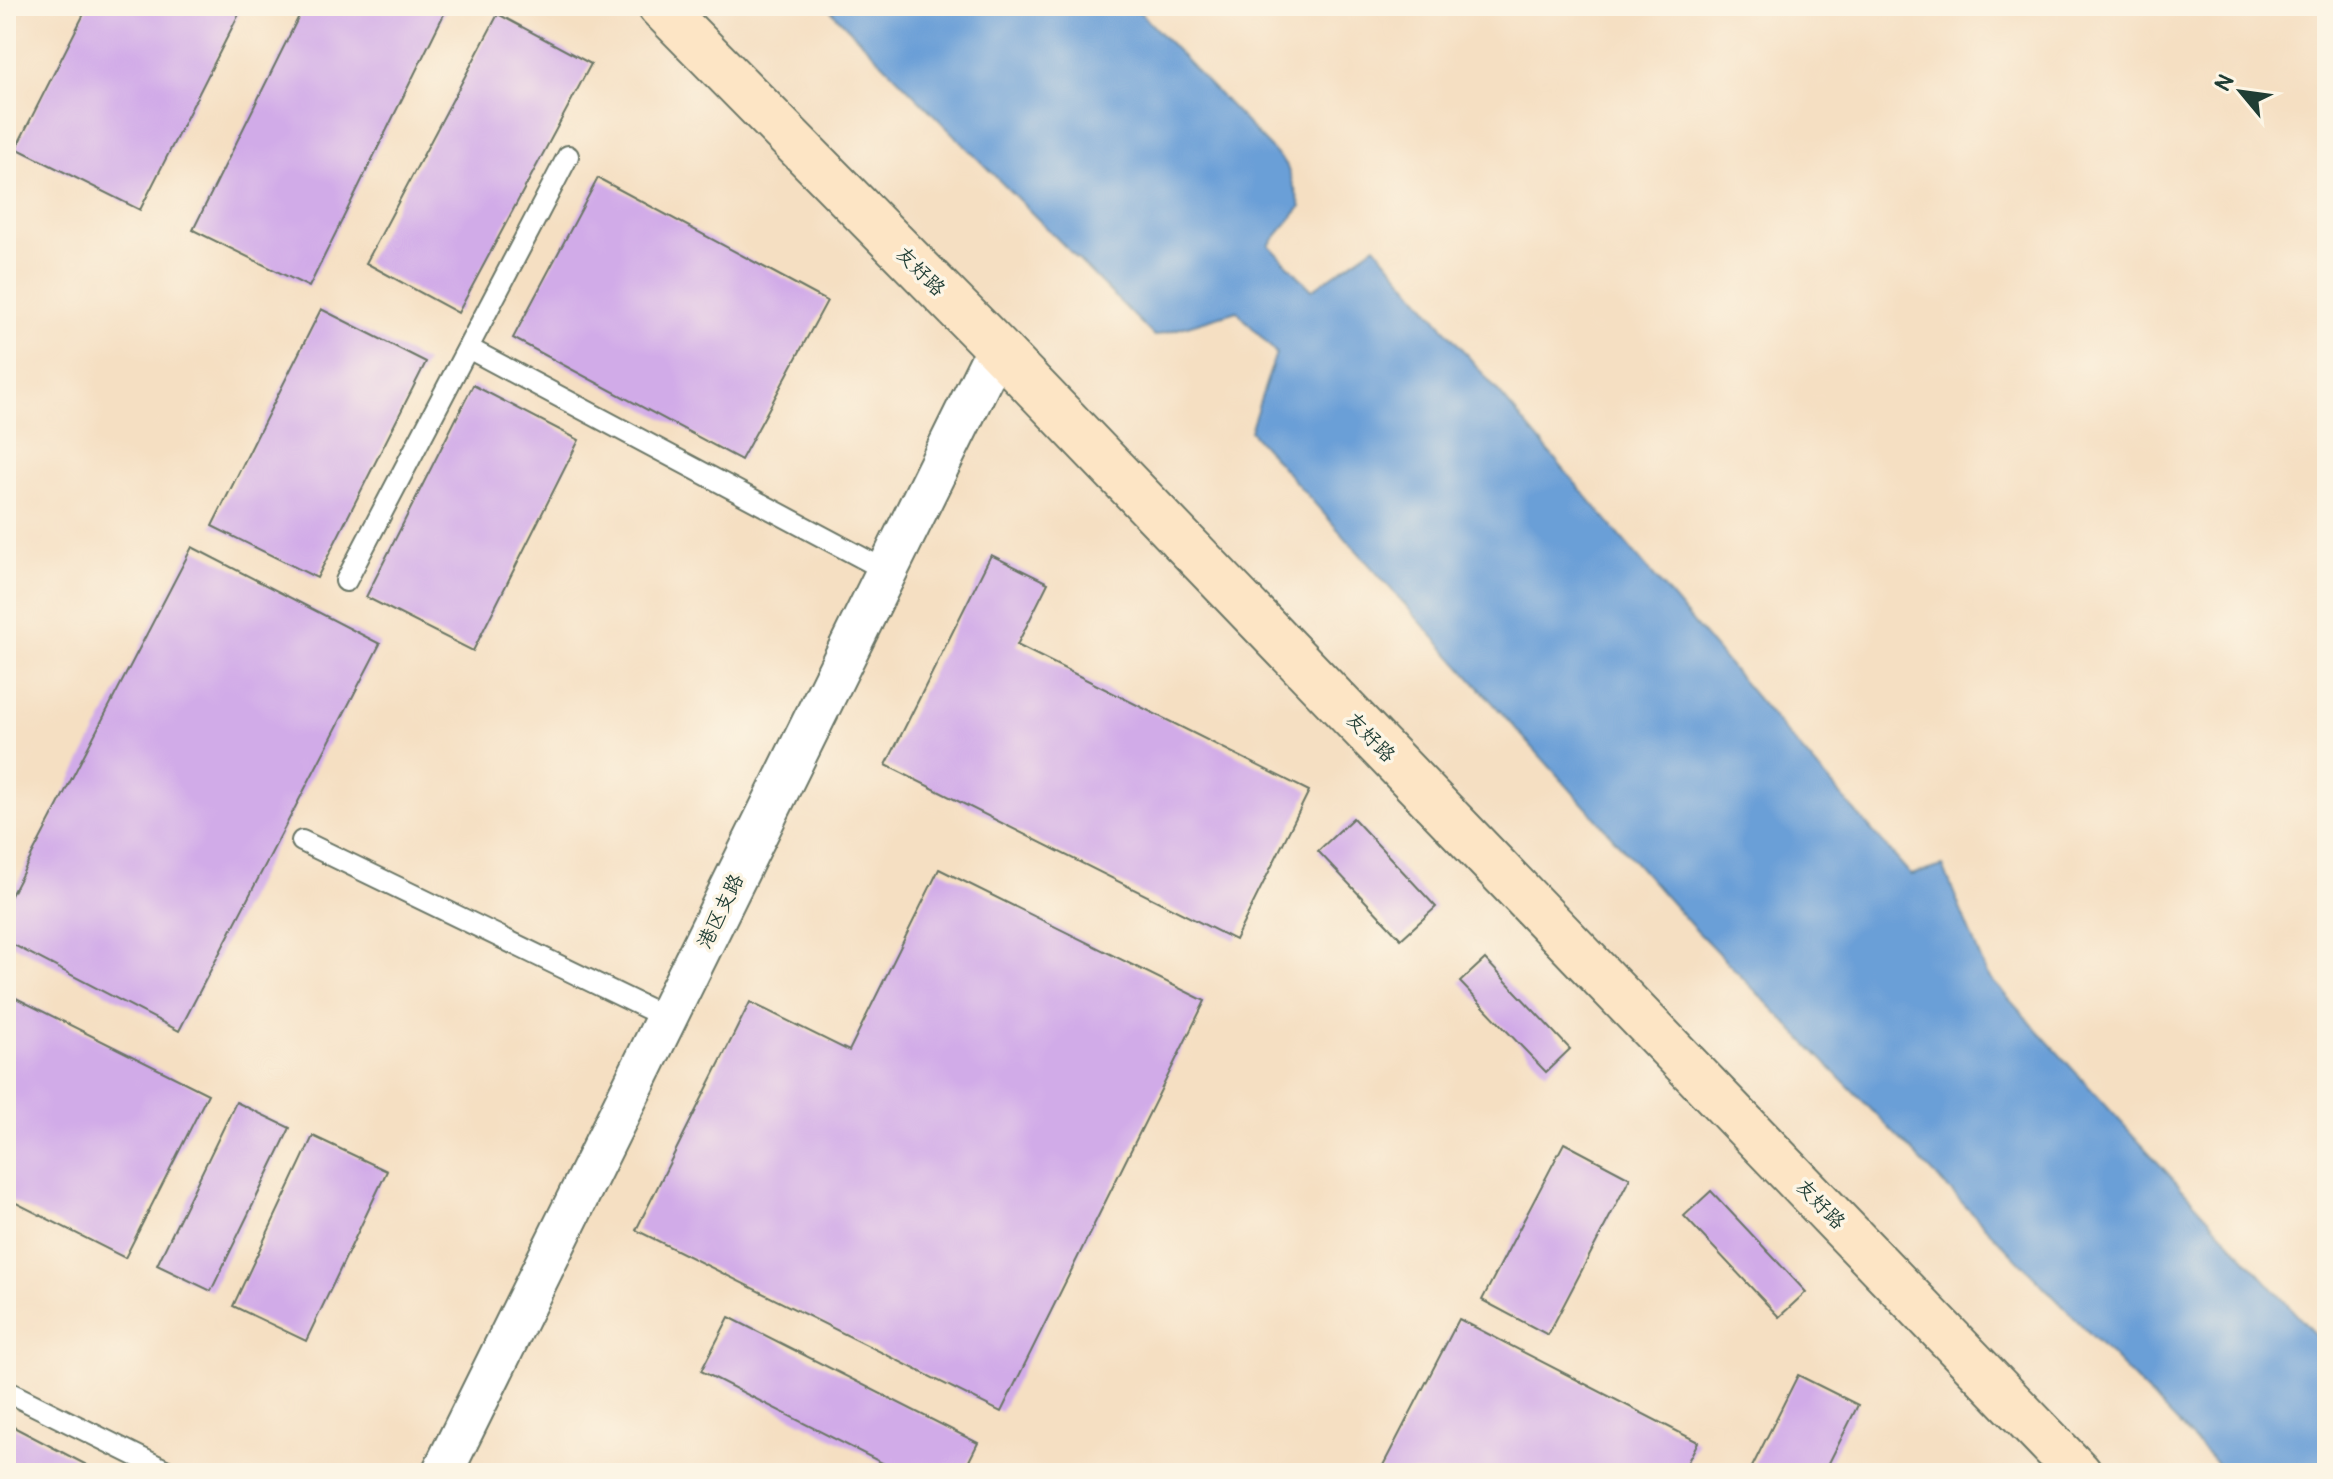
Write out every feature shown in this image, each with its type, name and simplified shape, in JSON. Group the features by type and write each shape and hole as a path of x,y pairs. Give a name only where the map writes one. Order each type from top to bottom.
{"street":[{"name":"友好路","path":"660,6 997,348 2079,1473"},
{"name":"港区支路","path":"442,1473 997,348"}],"lane":[{"path":"346,581 568,156"},
{"path":"468,348 887,571"},
{"path":"302,841 667,1018"},
{"path":"6,1391 159,1470"}],"water":[{"path":"826,6 1134,6 1286,164 1301,207 1269,245 1312,290 1375,246 1782,728 1911,875 1943,866 1987,975 2327,1348 2327,1473 2226,1473 1693,927 1250,431 1276,353 1237,311 1154,336"}],"building":[{"path":"88,6 243,6 140,210 16,148"},
{"path":"304,6 448,6 309,287 193,230"},
{"path":"498,14 591,64 458,313 366,263"},
{"path":"598,178 827,301 741,460 513,338"},
{"path":"321,309 426,362 317,578 212,526"},
{"path":"473,385 579,440 473,651 366,597"},
{"path":"192,547 380,644 179,1031 6,941 6,905"},
{"path":"991,555 1048,583 1017,645 1309,791 1235,940 886,765"},
{"path":"1353,818 1436,907 1401,939 1318,851"},
{"path":"939,869 1205,1001 1001,1412 636,1230 750,1002 849,1051"},
{"path":"1485,959 1570,1049 1546,1072 1460,982"},
{"path":"6,993 208,1094 125,1258 6,1198"},
{"path":"236,1102 290,1128 211,1291 157,1265"},
{"path":"313,1136 387,1171 306,1341 233,1306"},
{"path":"1564,1143 1630,1178 1548,1335 1482,1300"},
{"path":"1711,1191 1806,1292 1779,1317 1684,1216"},
{"path":"729,1317 978,1443 963,1473 902,1473 701,1371"},
{"path":"1459,1319 1698,1442 1682,1473 1379,1473"},
{"path":"1798,1375 1858,1405 1824,1473 1749,1473"},
{"path":"6,1423 102,1473 6,1473"}]}
